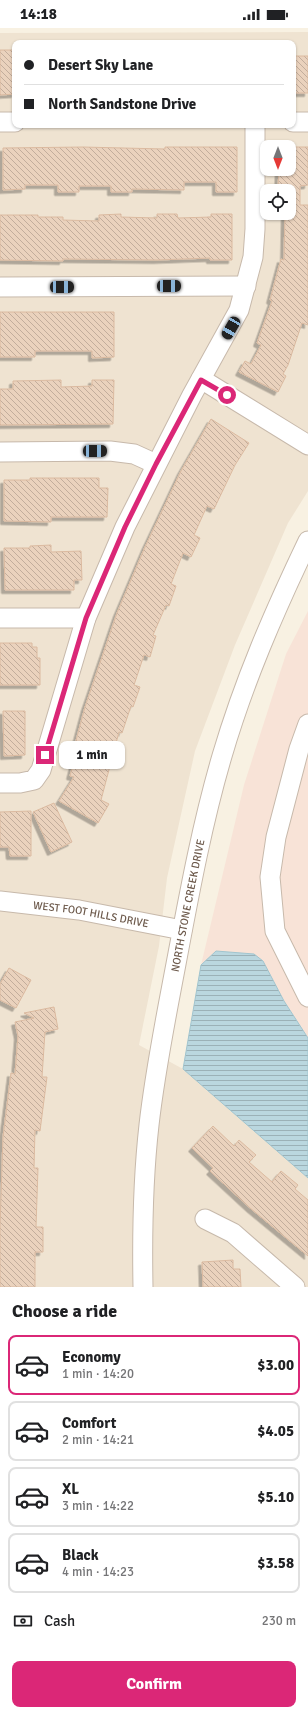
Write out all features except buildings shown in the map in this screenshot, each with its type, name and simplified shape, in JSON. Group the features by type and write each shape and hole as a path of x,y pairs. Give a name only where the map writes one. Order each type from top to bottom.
{"street":[{"path":"0,122 12,122"},
{"path":"296,122 308,122"},
{"path":"0,783 20,783 34,780 41,770 86,618 125,527 156,464 239,310 253,257 255,229 255,128"},
{"path":"0,287 246,286"},
{"path":"201,380 308,445"},
{"path":"0,452 110,451 134,454 156,464"},
{"name":"NORTH STONE CREEK DRIVE","path":"144,1287 144,1220 149,1126 160,1049 182,930 209,804 222,756 251,669 269,623 308,541"},
{"path":"0,618 86,618"},
{"path":"308,724 298,749 276,837 270,877 275,931 308,997"},
{"name":"WEST FOOT HILLS DRIVE","path":"0,901 79,910 182,930"},
{"path":"205,1219 233,1232 275,1280 295,1287"}],"shaded area":[{"path":"308,32 308,491 288,523 235,645 195,751 167,878 159,946 139,1045 183,1069 308,1178 308,1287 0,1287 0,33"},
{"path":"308,611 308,1178 183,1069 201,965 244,785 286,654"}],"water":[{"path":"216,951 254,954 263,961 284,1001 308,1038 308,1178 183,1069 201,965"}],"route":[{"path":"45,755 86,618 125,527 156,464 201,380 227,395"}]}
